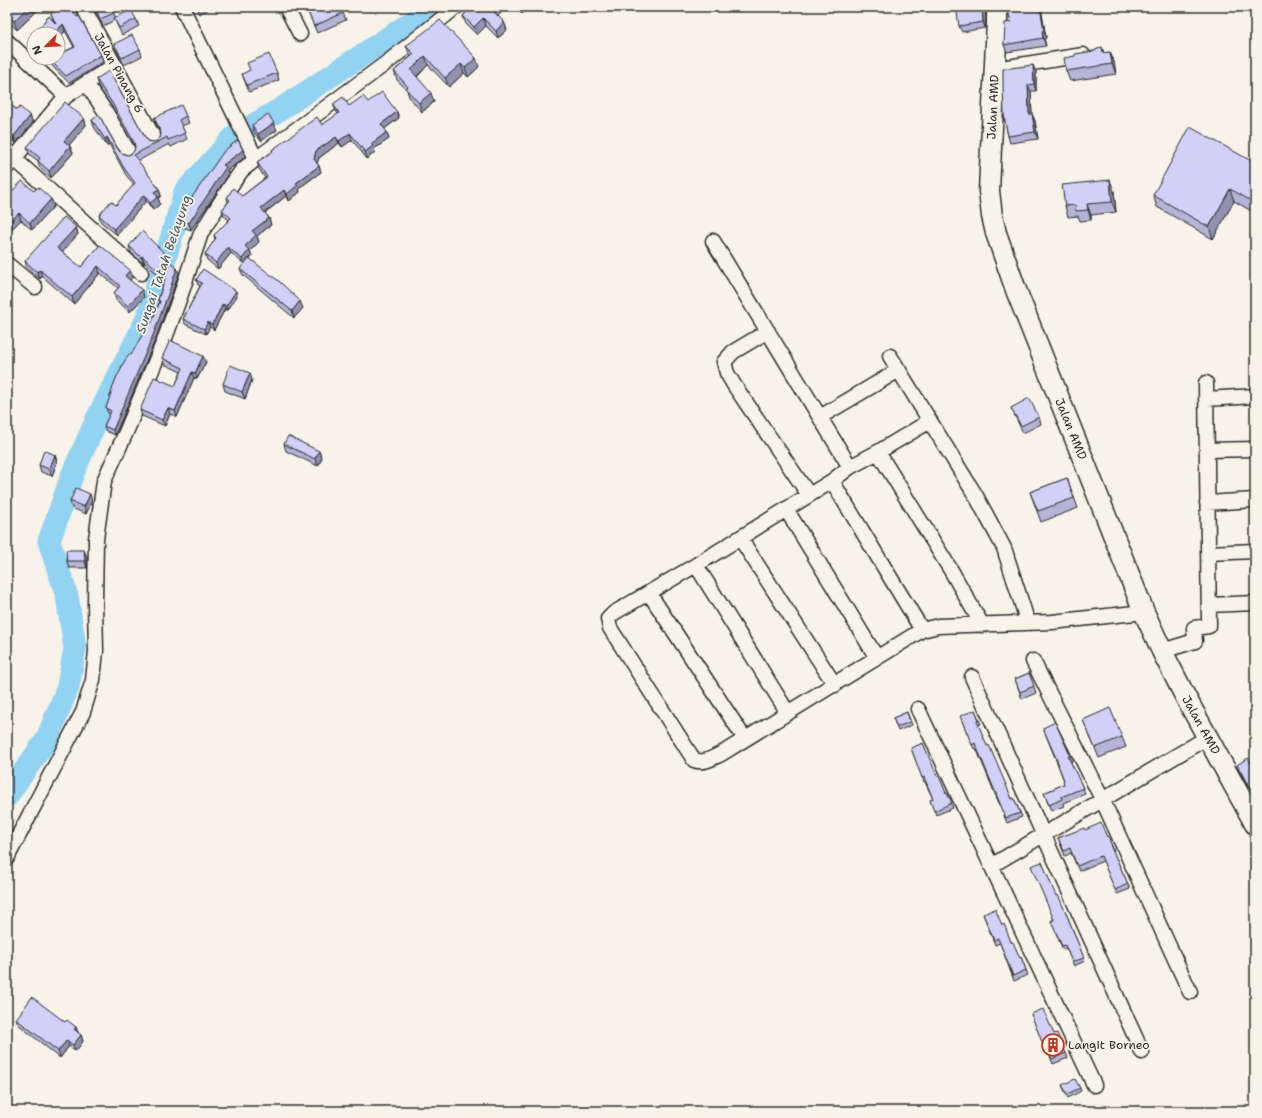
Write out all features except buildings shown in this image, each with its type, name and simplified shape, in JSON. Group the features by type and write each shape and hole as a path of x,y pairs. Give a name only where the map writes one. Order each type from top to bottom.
{"street":[{"name":"Jalan Pinang 6","path":"83,7 155,140"},
{"path":"182,7 253,153"},
{"path":"286,7 300,34"},
{"path":"7,858 83,712 93,680 96,651 94,603 96,539 104,481 164,341 201,233 253,153 389,61 456,7"},
{"name":"Jalan AMD","path":"997,7 989,191 996,233 1016,290 1144,612 1162,651 1255,824"},
{"path":"7,42 66,96"},
{"path":"995,69 1096,53"},
{"path":"115,65 66,96 9,159 141,274"},
{"path":"86,83 107,114 129,153"},
{"path":"713,241 850,468"},
{"path":"7,264 35,287"},
{"path":"768,331 733,352 724,362 727,373 734,385 809,495"},
{"path":"890,356 976,496 1004,548 1028,623"},
{"path":"820,417 898,370"},
{"path":"1162,651 1195,641 1194,628 1209,626 1206,383"},
{"path":"1206,399 1255,396"},
{"path":"930,421 850,468 832,481 608,618 610,628 694,760 699,762 706,761 721,754 922,630 938,626 1052,622 1144,612"},
{"path":"1207,450 1255,449"},
{"path":"878,452 952,572 982,625"},
{"path":"832,481 922,630"},
{"path":"1207,503 1255,500"},
{"path":"786,509 877,658"},
{"path":"740,538 834,685"},
{"path":"1208,553 1255,551"},
{"path":"696,565 788,713"},
{"path":"649,593 745,739"},
{"path":"1209,605 1255,603"},
{"path":"1033,661 1102,799 1190,992"},
{"path":"972,676 1043,836 1142,1052"},
{"path":"918,709 1094,1085"},
{"path":"991,866 1208,737"}],"waterway":[{"name":"Sungai Tatah Belayung","path":"7,796 47,739 68,687 75,648 67,596 49,541 73,473 97,419 147,319 185,192 236,135 281,109 421,16 430,7"}],"place":[{"name":"Langit Borneo","path":"1053,1045"}]}
